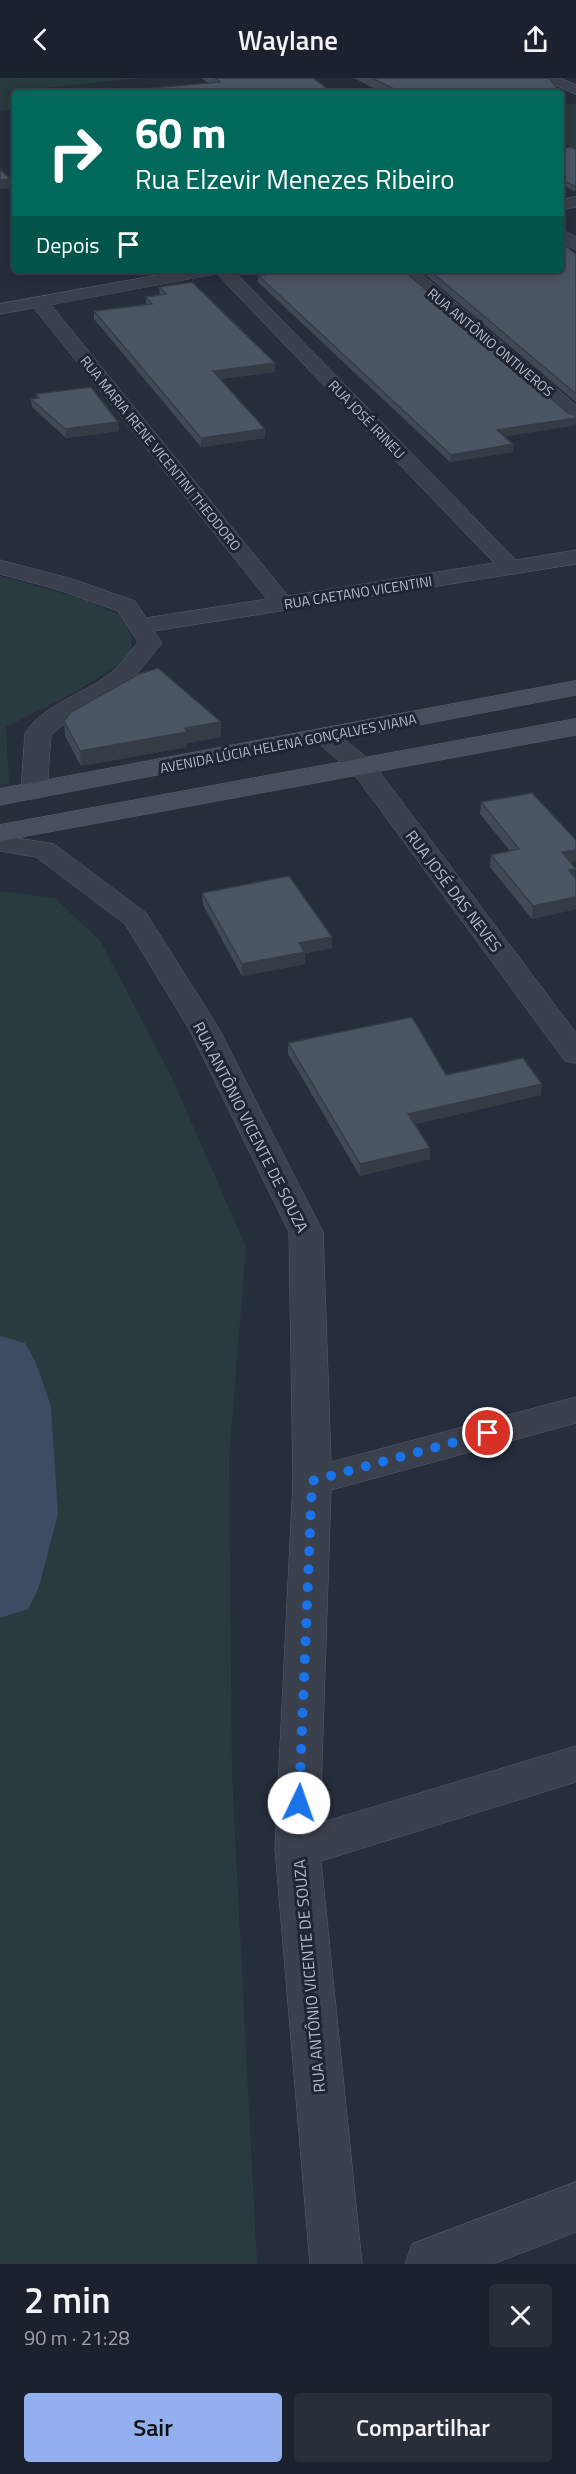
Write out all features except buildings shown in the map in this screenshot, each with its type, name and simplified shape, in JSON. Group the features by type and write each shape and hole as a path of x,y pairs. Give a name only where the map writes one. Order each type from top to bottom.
{"street":[{"path":"548,78 576,90"},
{"path":"0,309 198,273"},
{"name":"RUA JOSÉ IRINEU","path":"226,273 510,567"},
{"name":"RUA ANTÔNIO ONTIVEROS","path":"410,273 576,415"},
{"name":"RUA MARIA IRENE VICENTINI THEODORO","path":"39,302 284,604"},
{"name":"RUA CAETANO VICENTINI","path":"140,626 576,557"},
{"path":"0,567 64,584 127,606 150,643 122,676 64,711 38,733 34,791"},
{"name":"AVENIDA LÚCIA HELENA GONÇALVES VIANA","path":"0,798 576,688"},
{"path":"0,833 576,727"},
{"name":"RUA JOSÉ DAS NEVES","path":"325,736 363,768 576,1054"},
{"name":"RUA ANTÔNIO VICENTE DE SOUZA","path":"0,843 44,850 136,919 203,1028 306,1232 312,1481 297,1849 336,2264"},
{"path":"312,1481 576,1410"},
{"path":"297,1849 576,1764"},
{"path":"430,2262 576,2207"}],"shaded area":[{"path":"0,78 141,78 12,90 6,92 12,97 12,109 0,111"},
{"path":"576,103 576,149 564,143 564,105"},
{"path":"0,576 83,599 122,616 132,638 130,657 76,692 6,727 9,783 0,785"},
{"path":"0,891 55,898 101,942 171,1076 246,1247 229,1458 232,1776 257,2264 0,2264"}],"waterway":[{"path":"0,1361 15,1406 20,1514 0,1587"}],"route":[{"path":"299,1803 312,1481 488,1433"}]}
